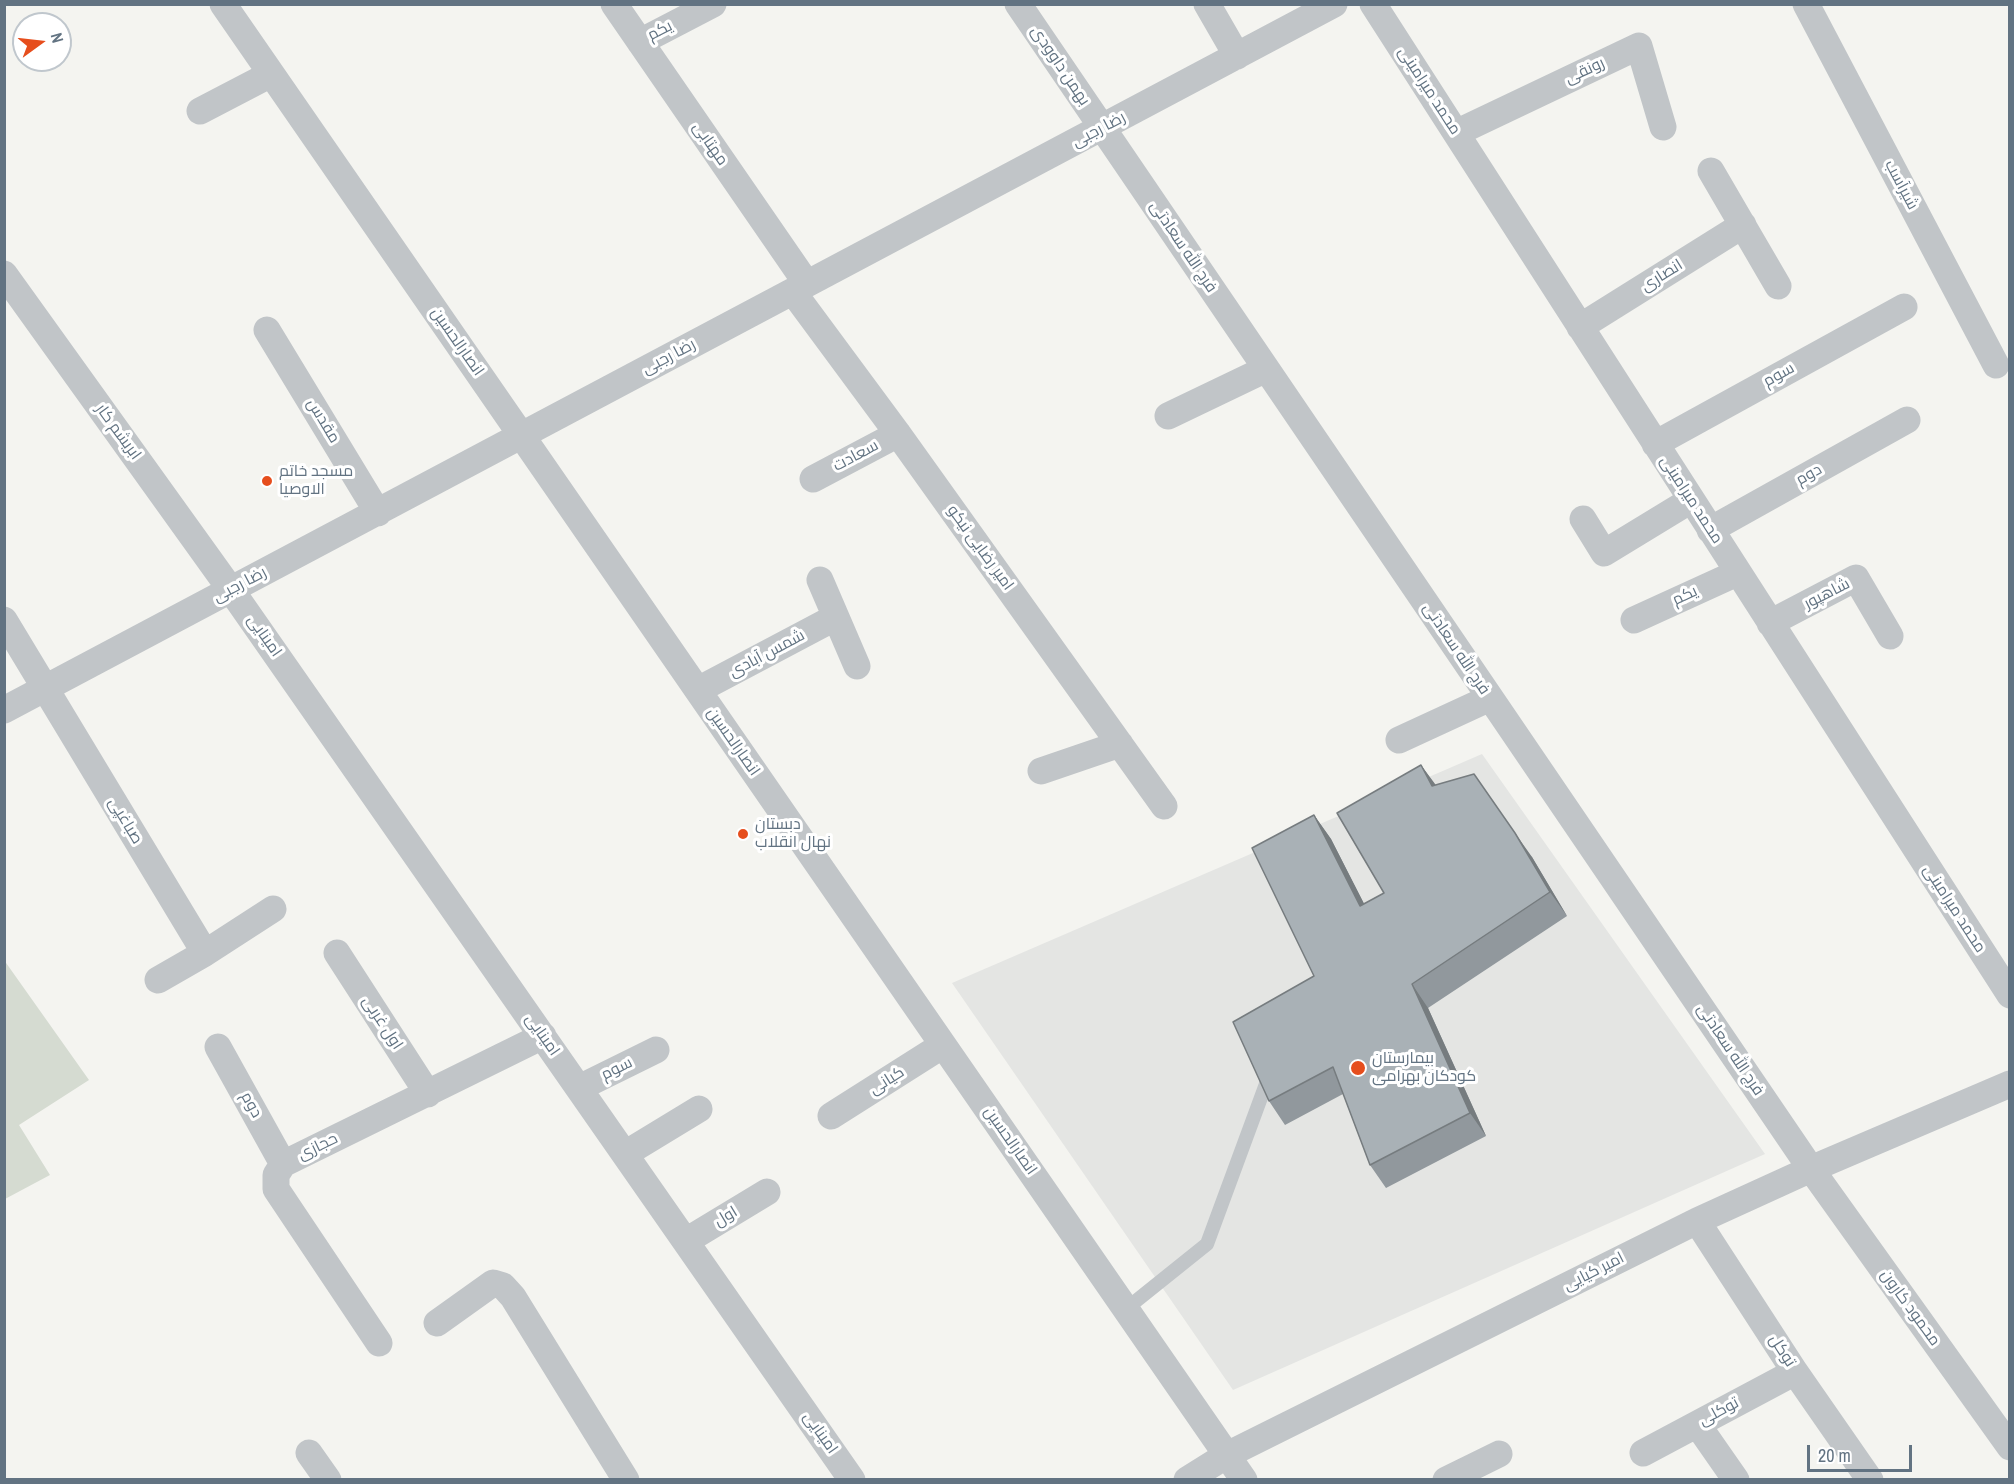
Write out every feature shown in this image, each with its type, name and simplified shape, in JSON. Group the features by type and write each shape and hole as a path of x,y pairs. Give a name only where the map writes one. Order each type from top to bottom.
{"street":[{"name":"انصارالحسین","path":"223,4 1244,1479"},
{"name":"مهتابی","path":"614,4 800,288"},
{"name":"یکم","path":"640,42 713,4"},
{"name":"بهمن داوودی","path":"1018,4 1102,128"},
{"path":"1207,4 1237,56"},
{"name":"رضا رجبی","path":"4,710 1334,4"},
{"name":"محمد میرامینی","path":"1373,4 2010,995"},
{"name":"شیرآسب","path":"1806,4 1996,365"},
{"name":"رونقی","path":"1456,133 1639,46 1663,127"},
{"path":"200,111 271,74"},
{"name":"فرج الله سعادتی","path":"1102,128 1811,1169"},
{"path":"1711,171 1778,286"},
{"name":"انصاری","path":"1580,327 1743,225"},
{"name":"ابریشم کار","path":"4,274 231,590"},
{"name":"امیر رضایی نیکو","path":"800,288 898,434 1164,806"},
{"name":"سوم","path":"1655,444 1904,307"},
{"name":"مقدس","path":"267,330 378,513"},
{"path":"1168,416 1266,369"},
{"name":"دوم","path":"1710,530 1907,420"},
{"name":"سعادت","path":"813,479 898,434"},
{"path":"1583,519 1604,553 1691,500"},
{"name":"یکم","path":"1634,620 1737,573"},
{"name":"شاهپور","path":"1770,623 1856,578 1890,636"},
{"path":"820,580 857,666"},
{"name":"امینایی","path":"231,590 852,1479"},
{"name":"شمس آبادی","path":"698,690 836,617"},
{"name":"صباغپی","path":"4,620 205,953"},
{"path":"1399,740 1490,698"},
{"path":"1041,771 1120,744"},
{"path":"158,980 273,909"},
{"name":"اول غربی","path":"337,953 428,1094"},
{"name":"حجازی","path":"379,1343 276,1189 276,1175 283,1164 543,1036"},
{"name":"کیانی","path":"831,1116 943,1045"},
{"name":"دوم","path":"218,1047 283,1164"},
{"name":"سوم","path":"579,1088 656,1050"},
{"name":"امیر کیایی","path":"1187,1479 1227,1455 1697,1221 1811,1169 2010,1084"},
{"path":"625,1154 699,1109"},
{"name":"محمود کارون","path":"1811,1169 2010,1447"},
{"name":"اول","path":"686,1241 767,1192"},
{"name":"توکل","path":"1697,1221 1795,1372 1870,1479"},
{"path":"437,1323 493,1283 503,1287 513,1297 626,1479"},
{"name":"توکلی","path":"1643,1453 1795,1372"},
{"path":"1697,1424 1736,1479"},
{"path":"309,1453 328,1479"},
{"path":"1446,1479 1499,1454"}],"lane":[{"path":"1126,1309 1208,1244 1266,1084"}],"shaded area":[{"name":"بیمارستان کودکان بهرامی","path":"1482,754 1765,1154 1233,1390 952,983"},
{"path":"4,960 89,1080 19,1125 50,1175 5,1199"}],"building":[{"path":"1421,765 1432,786 1474,774 1515,833 1550,892 1412,984 1470,1113 1370,1165 1333,1067 1269,1101 1233,1022 1314,976 1252,848 1314,815 1360,906 1384,893 1337,813"}],"place":[{"name":"مسجد خاتم الاوصیا","path":"267,481"},
{"name":"دبستان نهال انقلاب","path":"743,834"},
{"name":"بیمارستان کودکان بهرامی","path":"1358,1068"}]}
